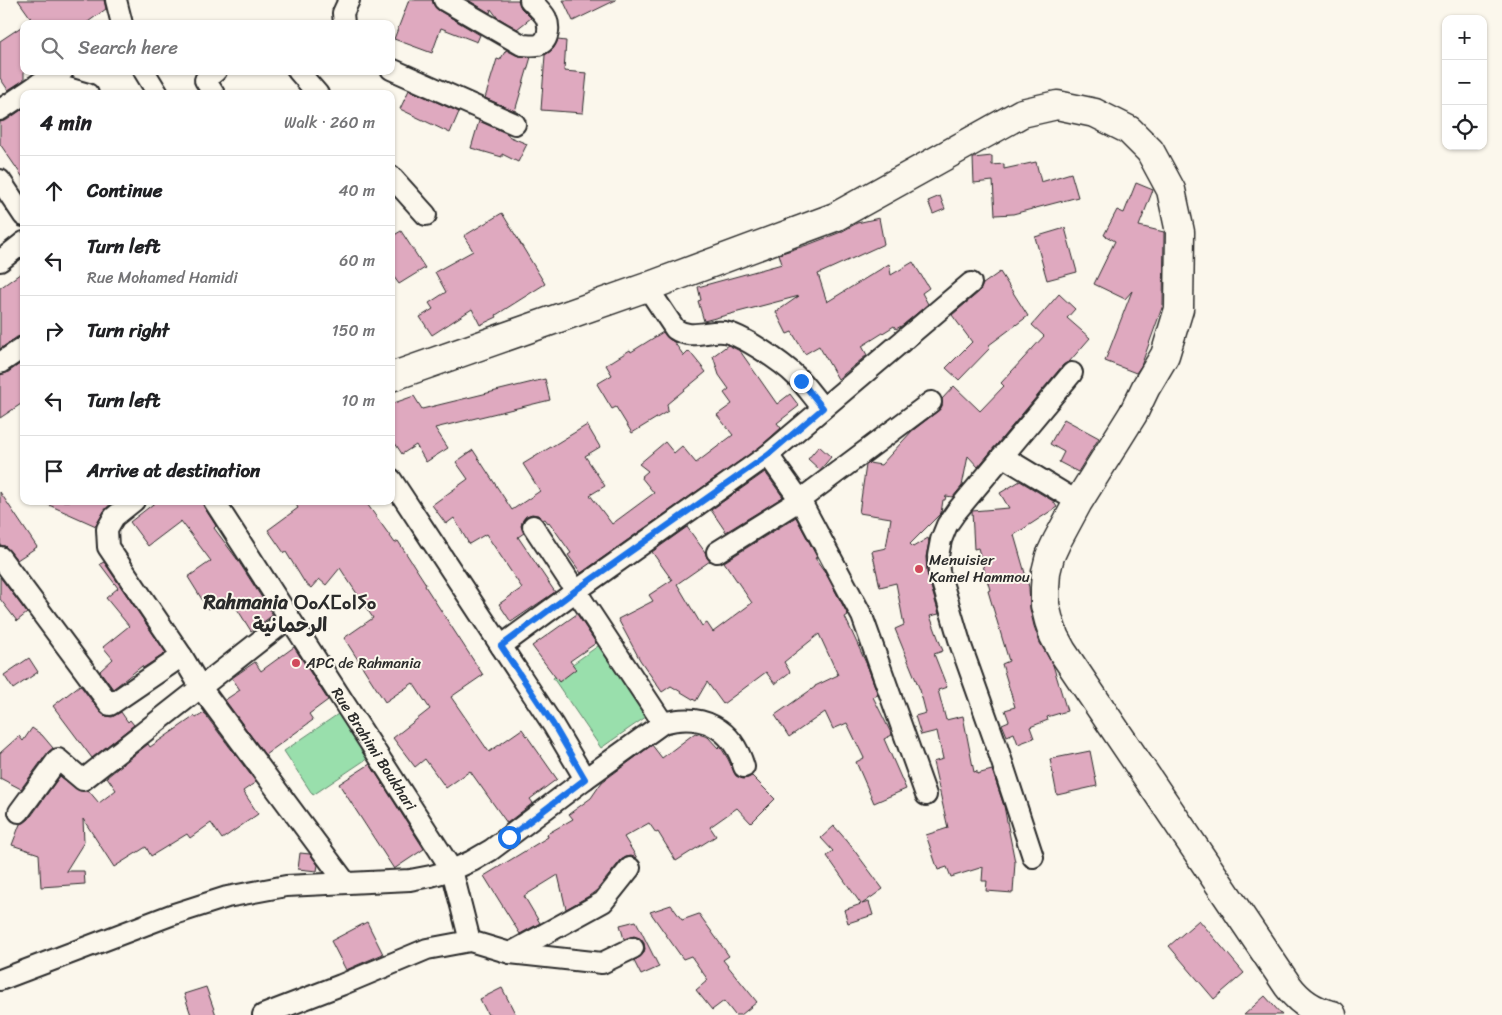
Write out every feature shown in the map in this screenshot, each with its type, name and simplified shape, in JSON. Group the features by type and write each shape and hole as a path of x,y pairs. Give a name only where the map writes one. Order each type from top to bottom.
{"street":[{"path":"116,0 121,20"},
{"path":"344,20 343,13 349,0"},
{"path":"444,0 516,42 533,46 540,44 546,38 548,31 545,17 530,0"},
{"path":"395,71 515,124"},
{"path":"29,90 56,75"},
{"path":"146,75 156,90"},
{"path":"211,75 205,80 211,90"},
{"path":"301,75 315,90"},
{"path":"29,90 62,86 75,90"},
{"path":"0,110 20,96"},
{"path":"395,376 648,287 835,217 1022,113 1057,105 1095,113 1129,130 1150,151 1171,190 1180,232 1179,309 1165,355 1133,414 1078,502 1050,556 1045,588 1049,621 1054,636 1068,659 1288,986 1308,1006 1332,1015"},
{"path":"0,180 20,210"},
{"path":"395,181 426,216"},
{"path":"0,261 20,245"},
{"path":"501,646 576,590 768,455 971,283"},
{"path":"648,287 675,329 690,335 722,332 741,337 792,372 823,408"},
{"path":"0,363 20,350"},
{"path":"1033,857 961,646 939,572 938,556 941,540 947,525 956,512 1072,373"},
{"path":"717,552 800,500 931,402"},
{"path":"768,455 800,500 862,616 926,795"},
{"path":"1002,456 1078,502"},
{"path":"395,485 553,724 585,779"},
{"path":"129,505 114,517 106,530 108,547 182,656 201,688 346,883"},
{"name":"Rue Brahimi Boukhari","path":"217,505 452,870 470,941"},
{"path":"533,526 663,723"},
{"path":"0,557 110,705 182,656"},
{"path":"19,812 58,758 83,780 289,618"},
{"path":"0,980 171,915 256,890 286,886 410,880 452,870 491,850 663,723 680,720 698,720 719,729 728,736 735,746 741,756 744,767"},
{"path":"510,953 603,902 630,868"},
{"path":"262,1015 427,949 470,941 510,953 602,963 633,948"}],"green space":[{"path":"605,641 653,712 601,748 553,678"},
{"path":"341,712 371,756 313,795 284,751"}],"building":[{"path":"18,0 104,0 106,9 91,20 32,20"},
{"path":"409,0 432,0 438,10 480,35 477,42 441,28 432,53 395,39"},
{"path":"468,0 518,0 521,8 531,18 517,29 497,17 491,9 490,13"},
{"path":"563,0 616,0 573,21"},
{"path":"20,28 20,75 24,75 24,80 8,90 0,78 0,41"},
{"path":"558,40 566,41 564,71 587,73 583,113 541,110 545,55 553,49"},
{"path":"506,50 516,55 531,57 515,111 485,98 497,59 500,60"},
{"path":"409,90 459,112 450,133 400,109"},
{"path":"20,111 20,173 0,144 0,122 7,120"},
{"path":"479,121 527,144 518,162 502,154 502,157 471,148"},
{"path":"992,156 992,165 1004,164 1004,169 1036,162 1041,182 1071,173 1078,197 1013,214 995,215 993,181 974,183 973,158"},
{"path":"1136,183 1153,190 1139,226 1164,232 1164,234 1163,305 1141,366 1136,373 1105,361 1132,291 1125,299 1094,284 1115,241 1104,235 1117,210 1124,213"},
{"path":"940,196 945,209 933,214 928,201"},
{"path":"502,213 545,284 496,315 497,317 480,325 472,309 432,335 420,317 433,309 429,303 446,292 435,272 473,251 464,236"},
{"path":"879,218 884,244 818,274 827,302 889,264 891,275 913,262 929,288 922,293 928,304 903,325 896,329 894,326 862,346 867,355 838,379 819,346 805,354 792,332 787,334 776,312 799,296 704,321 698,301 701,300 698,287 782,264 779,254 841,232 857,223"},
{"path":"1065,228 1077,272 1047,280 1035,237"},
{"path":"401,231 425,268 399,284 395,278 395,235"},
{"path":"1000,272 1028,316 989,345 990,348 959,380 946,368 972,342 952,315 979,292 983,284"},
{"path":"20,274 20,336 0,349 0,288"},
{"path":"1059,294 1075,309 1067,318 1090,338 1069,362 1063,365 978,467 968,456 962,486 953,497 946,496 945,500 943,500 941,513 910,544 913,547 928,538 929,542 926,557 927,573 939,614 930,616 943,651 934,654 947,687 938,690 946,720 963,716 974,772 977,771 977,774 992,770 1004,806 1015,862 1013,893 986,891 987,881 982,881 983,867 951,877 947,867 938,870 926,835 948,828 933,762 943,759 937,731 921,735 915,716 926,713 920,690 895,629 904,625 896,583 880,587 872,551 886,548 891,518 859,513 866,465 869,463 881,465 912,431 938,411 942,406 942,399 954,386 980,411 1004,386 1001,383 1044,336 1032,325"},
{"path":"663,332 674,342 684,356 689,351 706,372 667,404 668,411 632,433 616,407 612,409 597,384 612,375 606,365"},
{"path":"728,345 740,351 777,404 790,394 799,406 777,423 781,428 761,446 581,573 568,555 571,553 549,522 545,519 543,520 538,515 526,516 521,526 524,533 518,537 555,592 511,622 499,604 522,588 486,534 469,544 454,518 446,524 432,505 468,479 456,462 473,450 512,510 540,491 523,464 587,425 600,447 585,456 605,486 590,495 612,524 654,493 641,477 648,471 639,464 665,442 674,453 682,446 696,463 733,435 717,415 732,404 724,393 729,389 719,375 713,356"},
{"path":"20,364 20,405 0,418 0,375 7,373"},
{"path":"545,379 550,400 435,428 448,448 426,462 416,445 402,454 395,443 395,403 414,396 422,409"},
{"path":"1064,419 1099,438 1078,472 1059,462 1064,452 1050,444"},
{"path":"819,446 831,457 820,470 808,459"},
{"path":"765,472 783,497 726,532 711,510"},
{"path":"1020,481 1053,501 1057,507 1014,535 1029,587 1030,609 1034,626 1040,643 1053,665 1067,711 1047,717 1048,720 1030,727 1034,738 1018,744 1014,733 1007,736 1002,724 1009,721 1005,710 1015,707 1002,664 1009,661 988,591 990,590 978,548 974,549 972,511 1009,508 1000,493"},
{"path":"0,492 37,547 17,560 5,546 0,545"},
{"path":"49,505 109,505 96,526"},
{"path":"152,505 203,505 216,526 214,528 237,559 273,615 251,631 229,596 208,609 188,577 211,561 181,521 148,546 130,522"},
{"path":"296,505 368,505 395,543 398,541 483,675 451,697 489,752 522,729 557,779 530,799 533,803 507,823 470,771 446,788 425,759 415,767 393,738 430,709 413,683 385,702 344,638 373,618 340,568 326,585 319,579 311,588 305,583 286,552 284,553 268,530 298,508"},
{"path":"796,517 817,557 815,558 825,572 848,615 845,617 867,665 878,695 873,697 892,735 884,739 906,789 874,803 856,762 864,758 847,723 833,729 825,712 789,737 775,715 815,686 838,675 819,634 784,662 790,672 775,684 766,672 723,704 707,682 696,701 671,686 662,692 640,660 618,619 653,601 649,595 672,580 652,552 687,527 710,561 677,584 702,626 707,623 713,632 752,603 724,562"},
{"path":"104,562 166,653 143,668 142,666 113,689 100,671 113,659 103,647 129,626 106,598 118,588 100,564"},
{"path":"0,577 27,613 17,621 0,599"},
{"path":"577,614 596,643 570,661 576,669 559,682 532,646"},
{"path":"294,647 328,700 309,714 313,720 265,755 225,700 240,690 232,678 255,662 261,671"},
{"path":"29,658 38,672 13,689 4,675"},
{"path":"80,685 105,716 112,717 121,712 128,722 130,720 134,725 92,758 53,706"},
{"path":"204,713 256,782 243,791 258,814 222,839 211,823 190,838 187,834 151,856 146,847 114,867 83,819 84,842 66,871 84,871 85,884 41,887 39,854 12,845 20,824 29,819 60,776 80,791 88,790 99,803 116,790 107,777 148,744 150,747 195,716 196,718"},
{"path":"32,728 42,735 53,748 21,789 0,778 0,753 19,736 23,741"},
{"path":"695,733 708,737 718,748 720,746 736,776 743,779 752,776 775,799 751,823 737,808 710,827 716,836 676,861 658,832 656,833 649,823 624,837 637,858 631,856 621,860 597,890 589,896 566,909 558,875 524,896 540,923 520,934 484,876 548,837 547,834 573,819 569,814 591,798 602,782 652,745 662,758"},
{"path":"1090,751 1097,786 1057,795 1050,759"},
{"path":"370,764 424,849 394,869 339,784"},
{"path":"834,826 883,889 862,904 869,902 873,915 848,923 844,910 861,904 827,856 833,851 821,838"},
{"path":"300,853 310,854 318,865 317,871 298,869"},
{"path":"671,905 682,920 699,914 729,956 723,960 757,1002 741,1015 735,1015 724,1001 712,1010 696,990 708,980 691,956 683,959 650,912"},
{"path":"1199,920 1244,973 1214,999 1169,946"},
{"path":"636,921 659,967 641,975 634,961 643,954 645,949 644,943 640,938 634,936 624,939 620,925"},
{"path":"367,922 383,954 346,970 331,941"},
{"path":"206,987 216,1015 191,1015 184,994"},
{"path":"502,988 516,1015 488,1015 480,999"},
{"path":"1265,996 1282,1015 1244,1015"}],"place":[{"name":"Menuisier Kamel Hammou","path":"919,569"},
{"name":"APC de Rahmania","path":"296,663"}],"district":[{"name":"Rahmania ⵔⴰⵃⵎⴰⵏⵢⴰ الرحمانية","path":"290,614"}],"route":[{"path":"509,837 585,779 553,724 501,646 576,590 768,455 823,408 801,381"}]}
